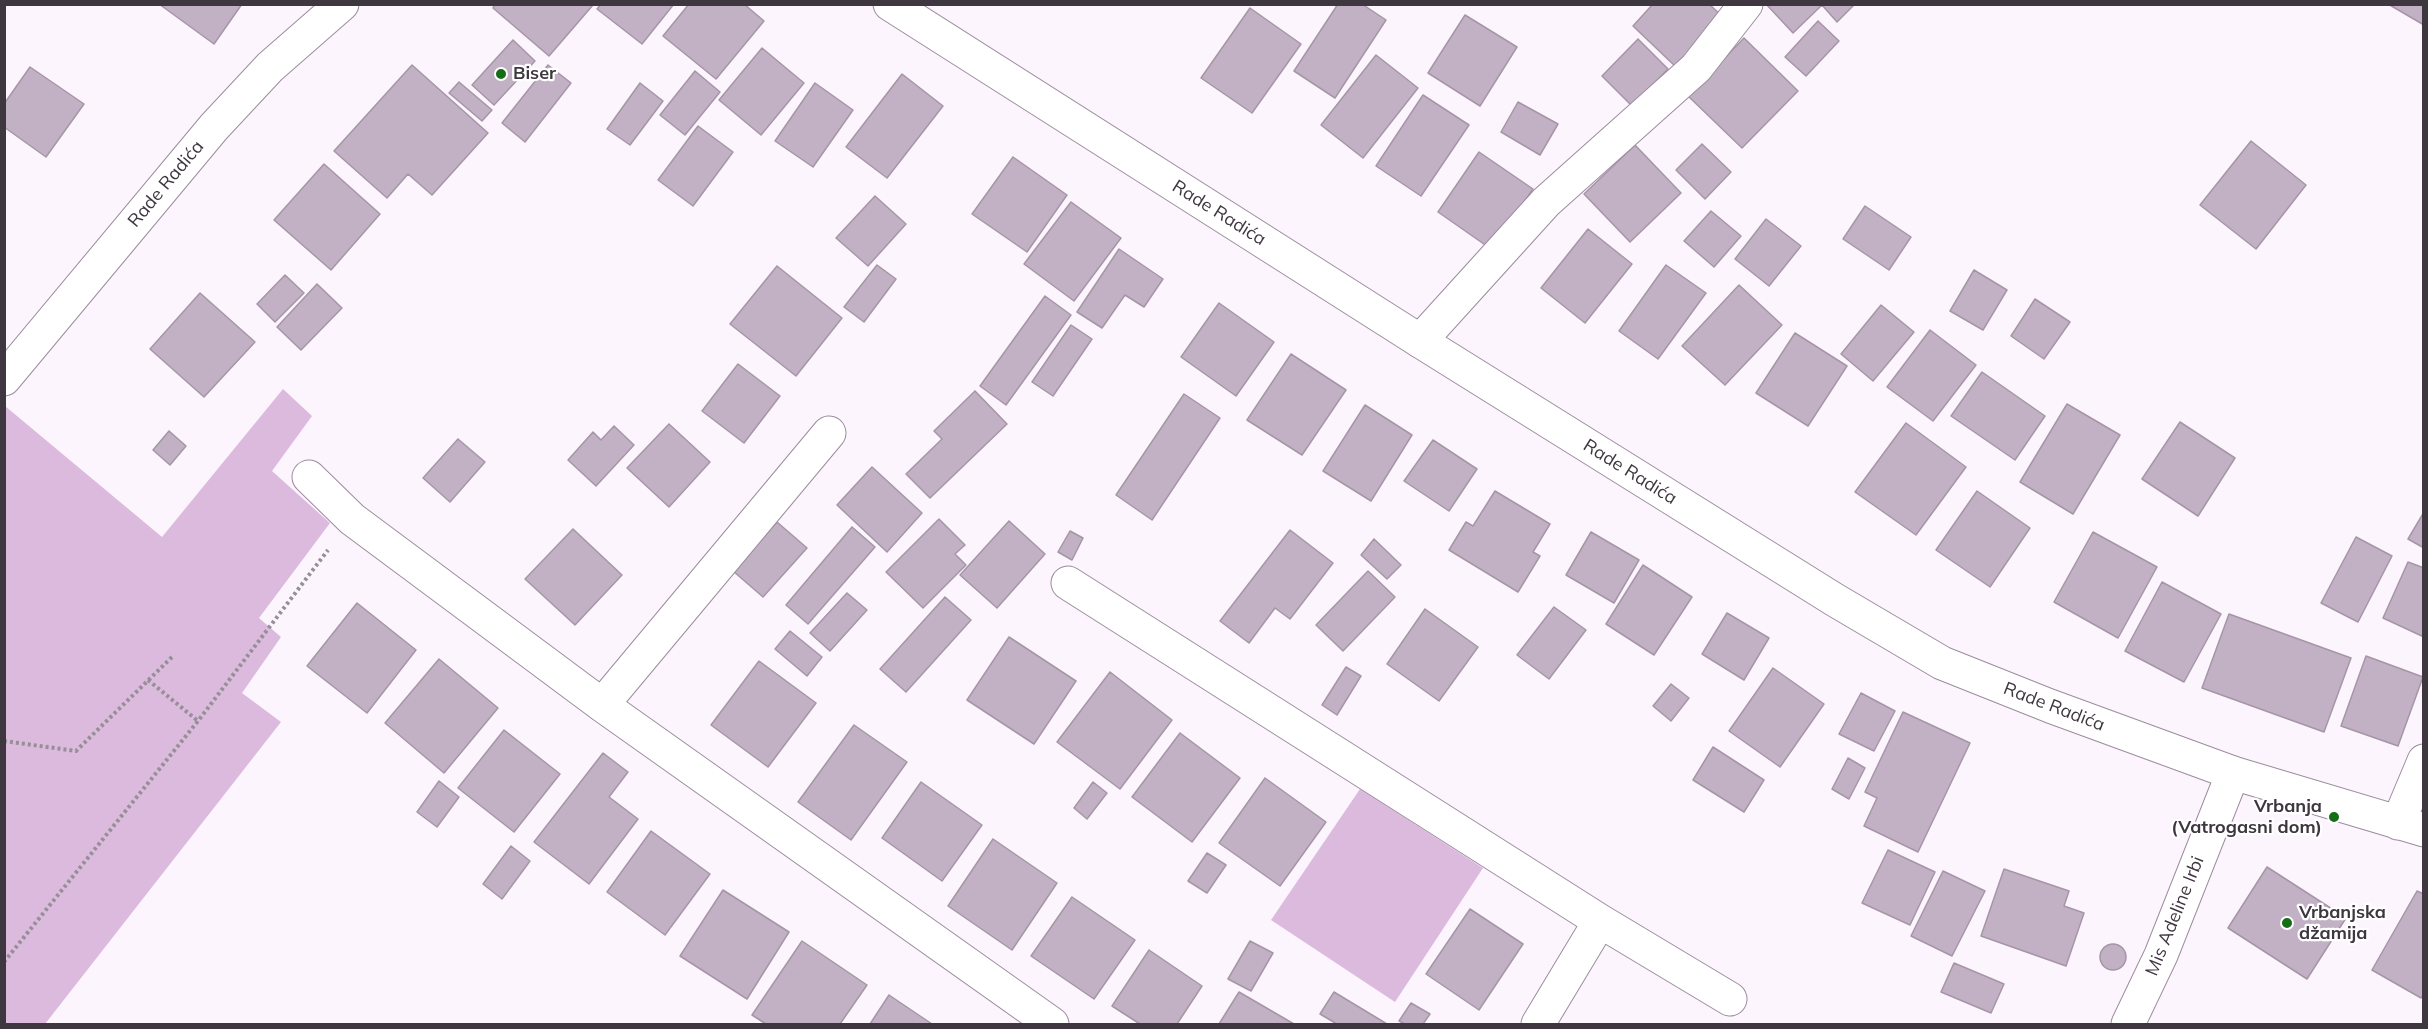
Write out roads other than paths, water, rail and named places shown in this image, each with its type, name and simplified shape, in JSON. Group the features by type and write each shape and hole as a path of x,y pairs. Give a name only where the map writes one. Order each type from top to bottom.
{"street":[{"name":"Rade Radića","path":"4,379 214,127 270,67 342,4"},
{"name":"Rade Radića","path":"890,4 1420,341 1835,600 1942,663 2050,706 2233,773 2411,826"},
{"path":"1420,341 1546,202 1696,68 1746,4"},
{"path":"602,705 829,433"},
{"path":"309,477 352,519 602,705 1052,1024"},
{"path":"1068,583 1600,921 1730,999"},
{"path":"2411,826 2424,761"},
{"name":"Mis Adeline Irbi","path":"2128,1024 2161,955 2233,773"},
{"path":"1538,1024 1600,921"}],"place":[{"name":"Biser","path":"501,74"},
{"name":"Vrbanja (Vatrogasni dom)","path":"2334,817"},
{"name":"Vrbanjska džamija","path":"2287,923"}]}
